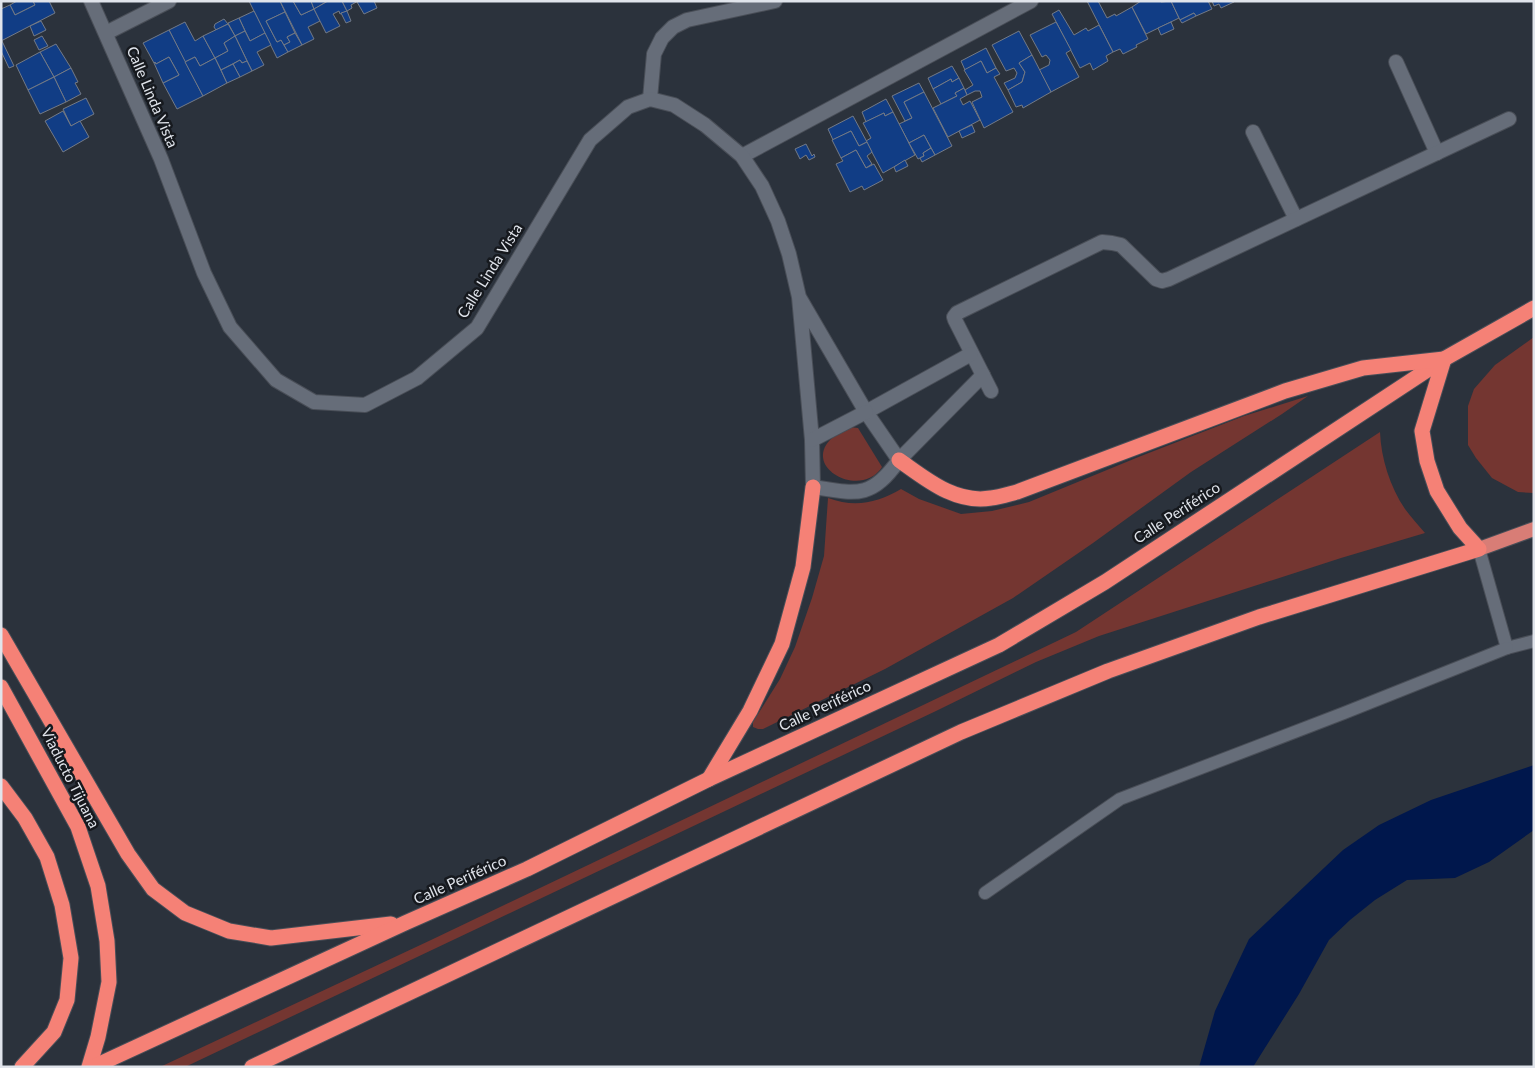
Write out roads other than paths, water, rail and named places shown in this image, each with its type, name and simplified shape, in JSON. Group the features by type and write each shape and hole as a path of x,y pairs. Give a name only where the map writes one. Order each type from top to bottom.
{"highway":[{"name":"Calle Periférico","path":"93,1067 405,923 527,869 709,779 999,645 1105,582 1444,359 1534,308"},
{"path":"899,460 939,487 956,495 972,499 990,498 1017,492 1285,391 1363,368 1444,359 1422,431 1427,461 1437,491 1460,528 1479,549"},
{"path":"709,779 750,711 782,644 804,566 813,487"},
{"path":"252,1067 961,732 1108,671 1259,617 1479,549 1534,530"},
{"path":"1,635 128,854 153,889 185,913 229,931 271,938 405,923"},
{"name":"Viaducto Tijuana","path":"1,687 78,827 98,886 106,941 109,982 98,1037 89,1067"},
{"path":"1,786 25,818 46,857 62,905 71,958 67,1000 54,1032 22,1067"}],"street":[{"name":"Calle Linda Vista","path":"92,1 161,158 204,273 230,327 276,380 314,402 365,405 417,378 477,328 590,140 628,107 650,99"},
{"path":"106,32 169,1"},
{"path":"776,1 687,20 673,27 662,38 654,54 650,99 674,105 705,126 742,156 762,186 778,221 789,254 799,297 812,440 813,487 846,492 861,491 877,485 888,475 899,460 983,375"},
{"path":"742,156 1031,1"},
{"path":"1396,62 1437,153"},
{"path":"992,391 971,354 955,320 954,317 957,313 1102,242 1121,245 1156,279 1162,281 1169,279 1509,119"},
{"path":"1253,132 1296,220"},
{"path":"799,297 866,412 899,460"},
{"path":"812,440 971,354"}],"lane":[{"path":"1479,549 1507,648"},
{"path":"985,893 1120,799 1507,648 1534,641"}],"water":[{"path":"1534,765 1534,830 1489,862 1455,878 1407,880 1375,900 1329,940 1299,994 1253,1067 1199,1067 1215,1011 1249,939 1343,850 1379,825 1431,800"}]}
